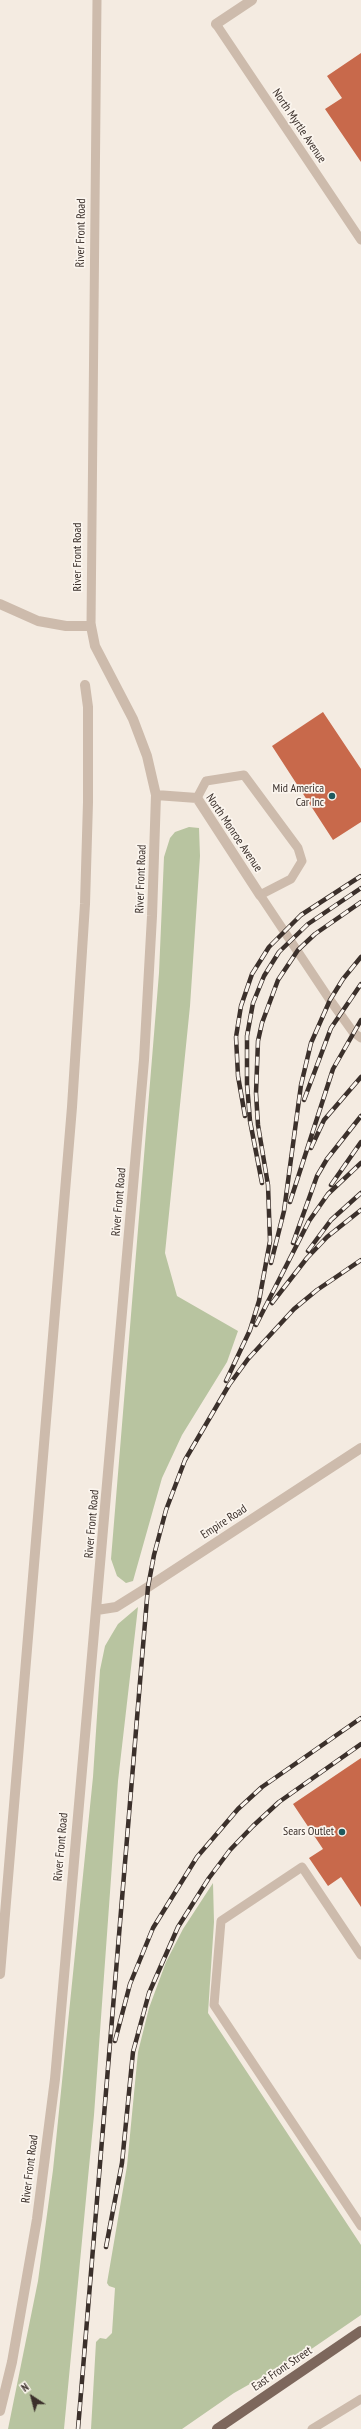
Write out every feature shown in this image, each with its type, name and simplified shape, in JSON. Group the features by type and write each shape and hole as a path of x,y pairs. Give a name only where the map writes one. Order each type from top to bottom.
{"main road":[{"name":"East Front Street","path":"217,2429 361,2331"}],"street":[{"path":"216,24 252,0"},
{"path":"0,604 38,621 66,626 91,626"},
{"name":"River Front Road","path":"0,2412 12,2362 37,2220 55,2079 144,1060 152,916 156,795 147,756 133,719 98,652 91,626"},
{"path":"0,1974 71,1114 85,912 88,802 88,707 85,685"},
{"name":"North Monroe Avenue","path":"156,795 197,798 260,894"},
{"name":"Empire Road","path":"97,1610 116,1607 361,1448"}],"lane":[{"name":"River Front Road","path":"91,626 97,0"},
{"name":"North Myrtle Avenue","path":"216,24 361,240"},
{"path":"197,798 206,781 244,775 298,848 302,861 291,879 260,894 330,1000 353,1032 361,1038"},
{"path":"361,1955 302,1867 221,1921 214,2005 361,2226"},
{"path":"312,2429 361,2399"}],"green space":[{"path":"189,827 199,828 200,856 190,1006 165,1253 177,1296 238,1331 227,1362 182,1435 162,1478 133,1581 126,1583 117,1576 111,1559 159,973 164,857 170,838 175,832"},
{"path":"138,1607 118,1781 94,2115 64,2429 8,2429 38,2281 53,2170 93,1777 100,1670 105,1646 118,1624"},
{"path":"213,1883 214,1922 208,2013 361,2245 361,2315 310,2350 234,2393 182,2429 91,2429 96,2342 100,2338 106,2339 112,2333 115,2288 109,2286 107,2283 127,2166 138,2052 149,2008 166,1962 183,1929"}],"building":[{"path":"361,53 361,162 325,109 342,98 327,76"},
{"name":"Mid America Car Inc","path":"323,712 361,769 361,822 333,840 272,746"},
{"name":"Sears Outlet","path":"361,1758 361,1907 341,1877 328,1886 309,1858 323,1849 293,1804"}],"railway":[{"path":"245,1116 238,1076 236,1037 241,1006 252,974 269,947 301,915 361,876"},
{"path":"262,1183 250,1121 247,1084 247,1036 253,1003 264,976 279,952 308,924 361,888"},
{"path":"226,1381 250,1330 259,1301 270,1241 268,1185 258,1125 256,1093 258,1041 262,1023 278,980 298,950 315,934 361,902"},
{"path":"271,1263 284,1211 301,1085 311,1043 330,1000 343,979 361,957"},
{"path":"304,1100 331,1028 361,984"},
{"path":"290,1202 333,1069 361,1020"},
{"path":"311,1148 324,1120 361,1077"},
{"path":"293,1243 317,1176 327,1159 361,1116"},
{"path":"331,1185 361,1142"},
{"path":"256,1325 309,1221 328,1194 361,1163"},
{"path":"308,1251 331,1220 361,1193"},
{"path":"272,1303 307,1258 327,1237 361,1210"},
{"path":"78,2429 148,1587 154,1555 166,1510 185,1460 229,1385 248,1359 294,1309 317,1290 361,1260"},
{"path":"115,2041 130,1984 153,1928 197,1857 238,1809 262,1787 361,1718"},
{"path":"106,2247 122,2163 133,2052 149,1993 178,1927 209,1878 230,1850 253,1826 279,1802 361,1744"}],"place":[{"name":"Mid America Car Inc","path":"332,796"},
{"name":"Sears Outlet","path":"342,1832"}]}
